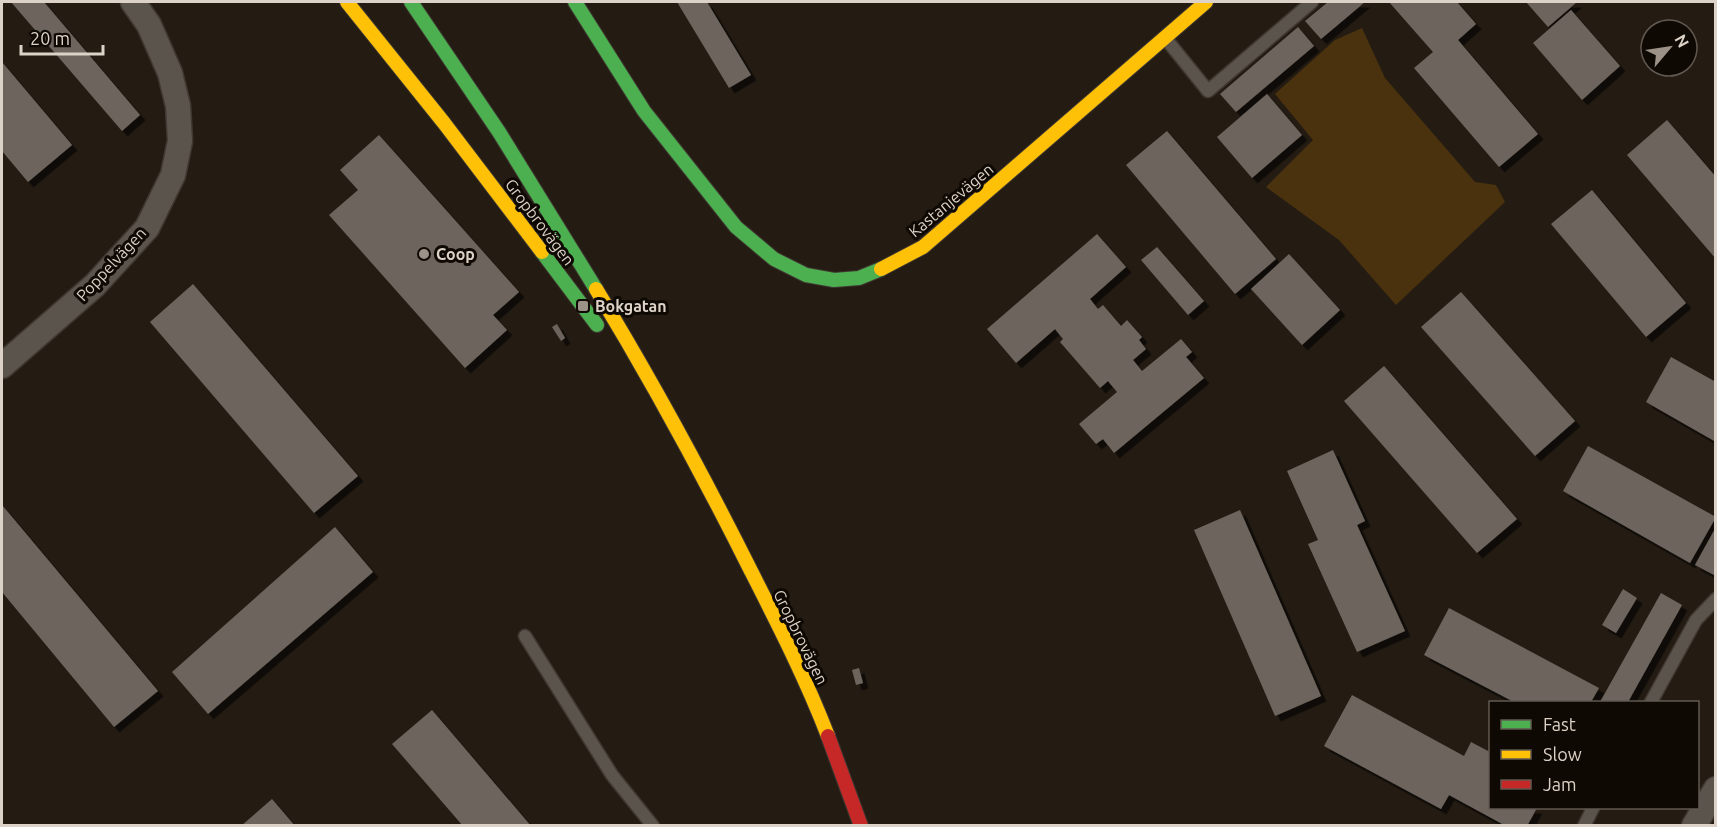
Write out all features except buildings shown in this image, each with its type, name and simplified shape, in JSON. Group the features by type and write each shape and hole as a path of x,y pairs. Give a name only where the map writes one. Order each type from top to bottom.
{"street":[{"name":"Poppelvägen","path":"2,366 95,285 147,228 173,175 180,141 178,106 170,73 149,25 133,2"},
{"name":"Gropbrovägen","path":"347,2 444,123 603,334"},
{"name":"Gropbrovägen","path":"411,2 470,87 595,285 699,468 801,672 836,755 861,825"},
{"name":"Kastanjevägen","path":"575,2 644,111 736,227 774,259 806,275 834,280 859,278 885,268 923,248 1206,2"},
{"name":"Gropbrovägen","path":"624,363 699,468"},
{"path":"1694,825 1716,789"}],"lane":[{"path":"1165,38 1208,91 1312,2"},
{"path":"1652,701 1696,620 1716,599"},
{"path":"525,636 612,775 653,825"},
{"path":"1584,825 1592,809"}],"shaded area":[{"path":"1362,28 1385,78 1475,182 1496,185 1505,202 1396,305 1339,240 1266,187 1313,140 1275,94 1335,40"}],"traffic: fast":[{"path":"411,2 499,132 596,289"},
{"path":"575,2 644,111 736,227 774,259 806,275 834,280 859,278 881,269"},
{"path":"542,252 597,325"}],"traffic: slow":[{"path":"347,2 444,123 542,252"},
{"path":"881,269 923,247 1206,2"},
{"path":"596,289 657,393 714,499 792,653 828,736"}],"traffic: jam":[{"path":"828,736 861,826"}],"place":[{"name":"Coop","path":"424,254"},
{"name":"Bokgatan","path":"583,306"}]}
